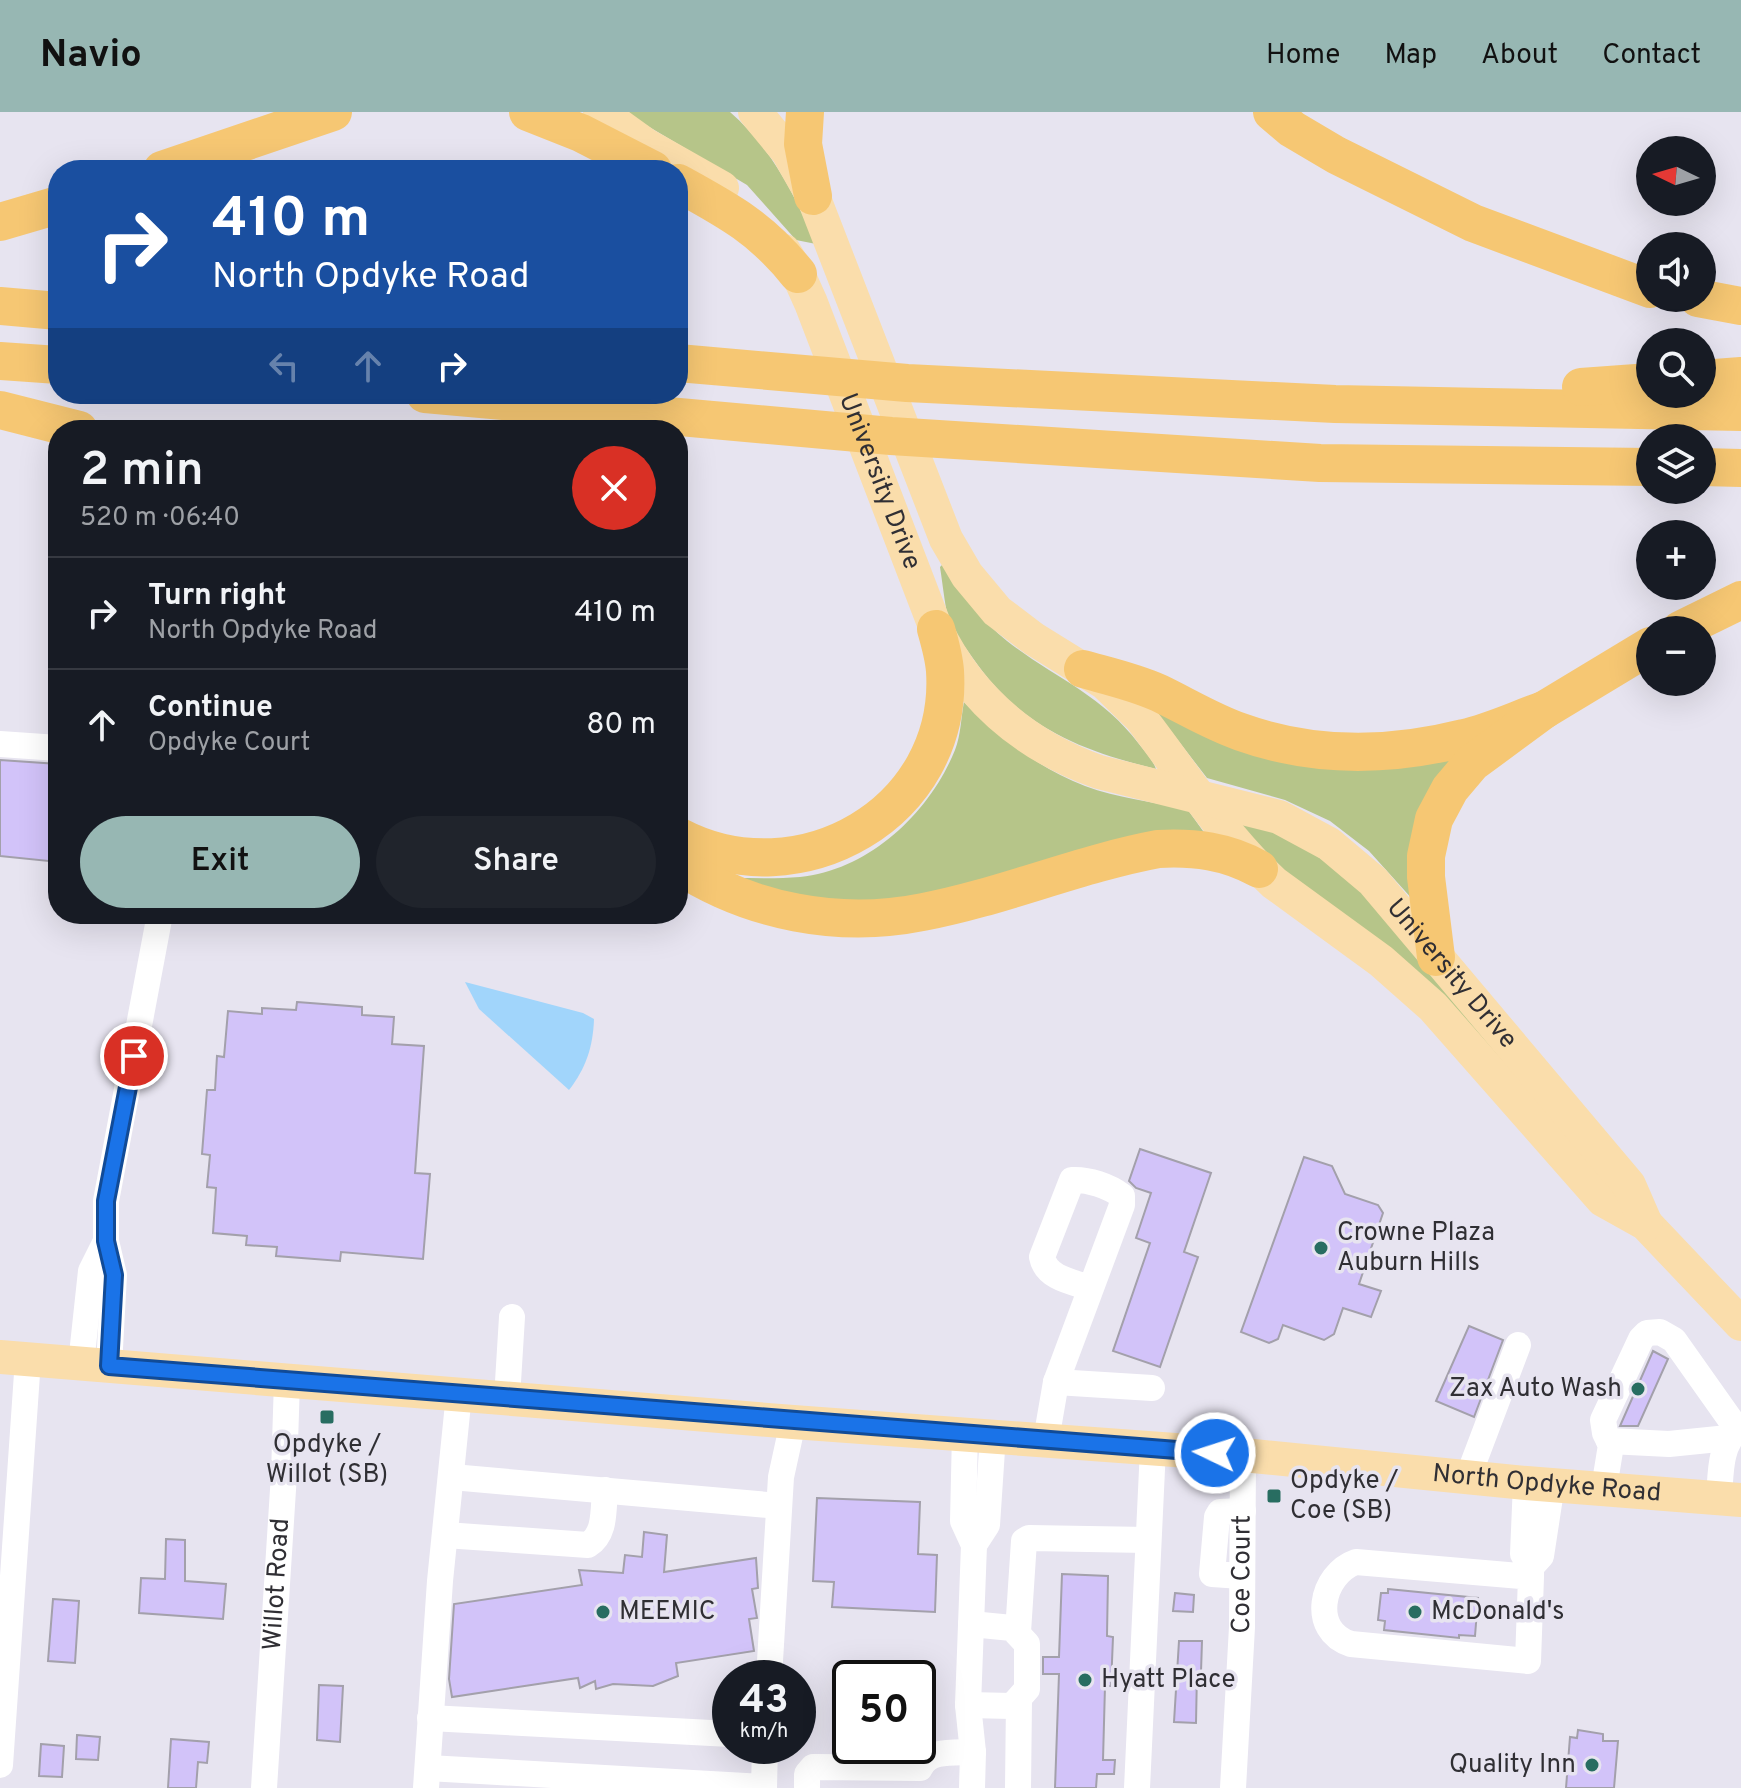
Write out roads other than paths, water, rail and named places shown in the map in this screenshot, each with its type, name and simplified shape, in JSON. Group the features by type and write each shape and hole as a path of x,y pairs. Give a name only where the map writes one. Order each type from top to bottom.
{"highway":[{"path":"191,160 333,112"},
{"path":"528,112 581,133 634,160"},
{"path":"805,112 803,144 813,196"},
{"path":"1272,112 1292,129 1336,155 1473,223 1636,284"},
{"path":"688,188 752,226 777,249 805,289"},
{"path":"0,222 48,208"},
{"path":"1716,301 1741,306"},
{"path":"0,306 48,310"},
{"path":"0,361 48,364"},
{"path":"688,364 907,383 1335,404 1741,412"},
{"path":"1716,378 1741,376"},
{"path":"1335,404 1636,383"},
{"path":"536,404 891,436 1320,463 1636,467"},
{"path":"0,410 48,422"},
{"path":"1716,467 1741,468"},
{"path":"1708,616 1741,600"},
{"path":"688,840 724,854 782,857 843,841 879,819 913,782 936,736 943,704 945,671 936,629"},
{"path":"1436,957 1426,856 1434,819 1450,789 1472,763 1544,710 1636,654"},
{"path":"1083,669 1157,692 1242,733 1286,745 1336,752 1379,753 1430,747 1467,738 1544,710"},
{"path":"688,871 750,901 812,915 856,919 924,912 1158,849 1189,848 1224,854 1259,869"}],"main road":[{"name":"University Drive","path":"600,112 673,160"},
{"name":"University Drive","path":"755,112 788,152 813,196 936,513 962,566 997,611 1034,639 1105,683 1140,717 1232,839 1259,869 1408,984 1451,1025 1603,1200 1646,1224 1741,1324"},
{"name":"University Drive","path":"688,168 744,204 775,237 805,289 936,629 965,678 987,705 1030,740 1054,754 1099,772 1279,817 1329,844 1373,881 1629,1185 1646,1224"},
{"name":"North Opdyke Road","path":"14,1358 793,1422 1243,1455 1730,1499"}],"street":[{"path":"0,744 48,747"},
{"path":"95,1365 114,1275 106,1241 106,1201 158,924"},
{"path":"1046,1440 1056,1382 1091,1288"},
{"path":"507,1398 512,1317"},
{"path":"1604,1488 1610,1458 1604,1427 1606,1414 1641,1339 1647,1333 1667,1334 1674,1340 1735,1432"},
{"path":"1468,1477 1518,1345"},
{"path":"0,1765 14,1358"},
{"name":"Willot Road","path":"264,1788 287,1381"},
{"path":"1056,1382 1152,1388"},
{"path":"459,1394 427,1778 764,1788 765,1764"},
{"path":"770,1660 781,1477 793,1422"},
{"path":"1609,1441 1669,1444 1735,1432"},
{"path":"1730,1499 1723,1453 1735,1432"},
{"path":"972,1788 973,1752 968,1705 974,1545 987,1525 979,1434"},
{"path":"1137,1788 1153,1448"},
{"name":"Coe Court","path":"1233,1788 1242,1576 1243,1455"},
{"path":"452,1477 779,1506"},
{"path":"1531,1572 1356,1562 1344,1567 1334,1577 1324,1608 1325,1622 1338,1640 1351,1644 1528,1661 1531,1572 1541,1556 1539,1484"},
{"path":"445,1535 588,1545 597,1539 602,1527 605,1490"},
{"path":"1242,1576 1212,1574 1217,1517 1220,1512 1243,1511"},
{"path":"1018,1632 1024,1541 1029,1538 1148,1540"},
{"path":"968,1705 1012,1706 1027,1689 1029,1653 1027,1644 1012,1628 971,1624"},
{"path":"1018,1788 1019,1700"},
{"path":"430,1718 712,1733"},
{"path":"807,1788 807,1774 813,1767 926,1778 924,1760 938,1753 973,1752"}],"water":[{"path":"465,982 583,1013 594,1019 588,1057 569,1090 479,1009"}],"place":[{"name":"Crowne Plaza Auburn Hills","path":"1321,1248"},
{"name":"Zax Auto Wash","path":"1638,1389"},
{"name":"Opdyke / Willot (SB)","path":"327,1417"},
{"name":"Opdyke / Coe (SB)","path":"1274,1496"},
{"name":"MEEMIC","path":"603,1612"},
{"name":"McDonald's","path":"1415,1612"},
{"name":"Hyatt Place","path":"1085,1680"},
{"name":"Quality Inn","path":"1592,1765"}]}
